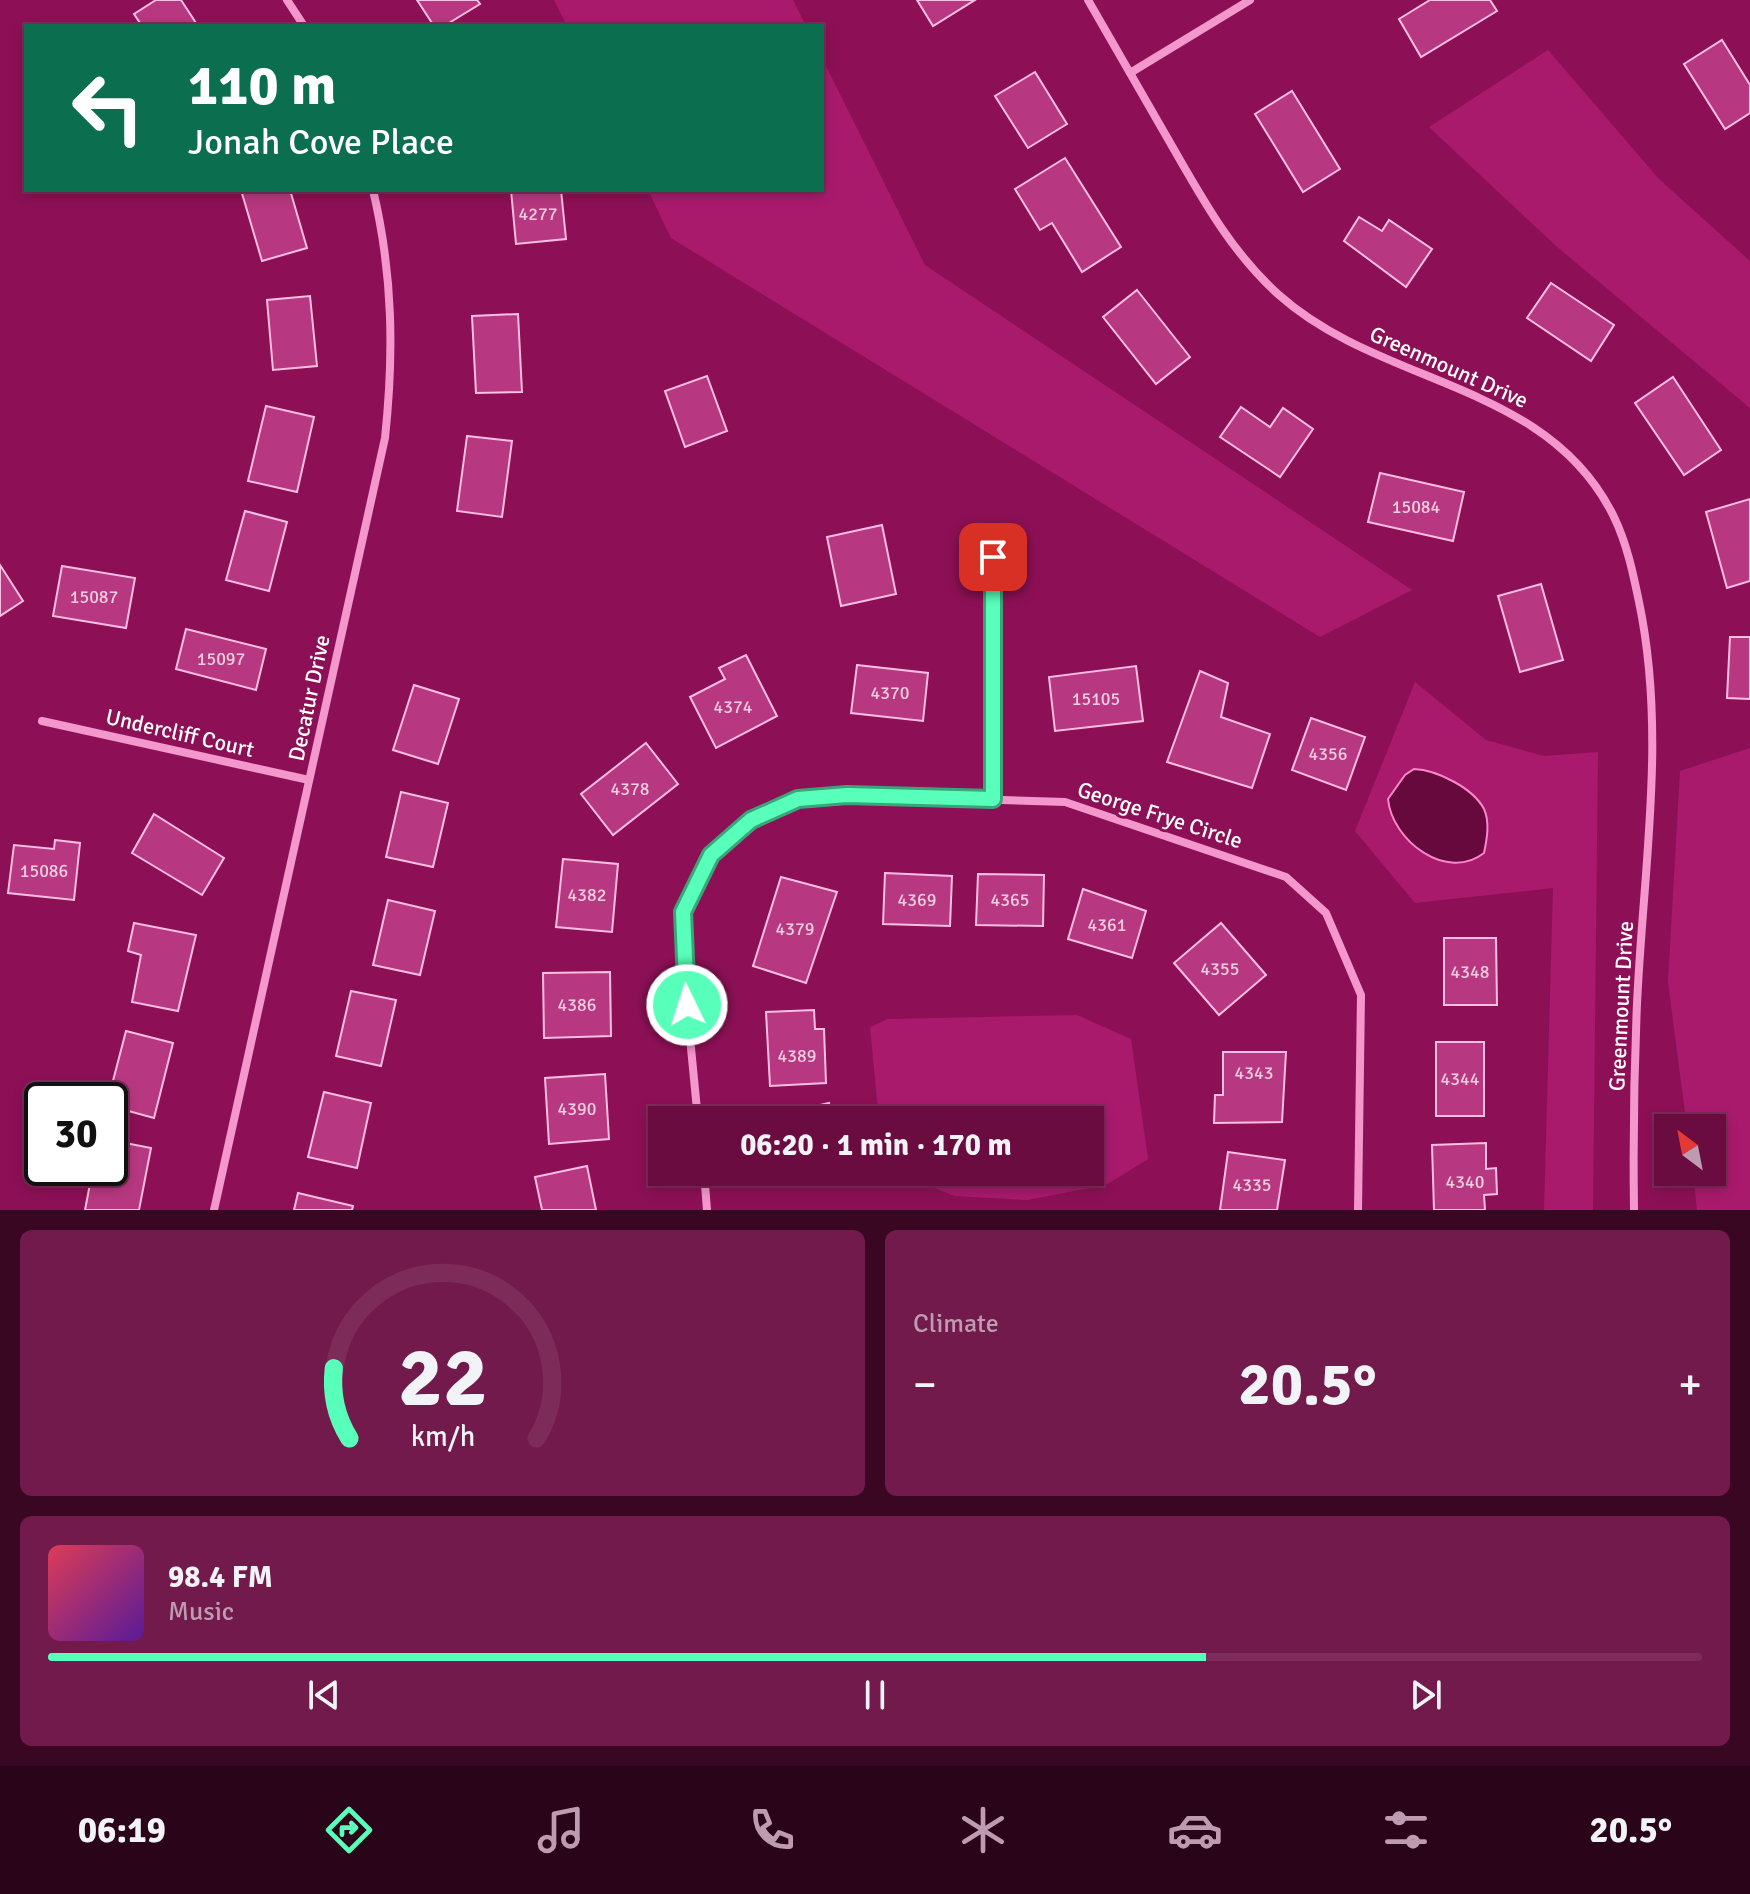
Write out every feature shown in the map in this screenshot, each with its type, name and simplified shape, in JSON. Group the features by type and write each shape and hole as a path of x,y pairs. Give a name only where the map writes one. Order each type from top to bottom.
{"street":[{"path":"287,0 303,24"},
{"name":"Greenmount Drive","path":"1088,0 1216,222 1245,261 1280,296 1355,345 1497,403 1533,424 1565,449 1592,481 1614,516 1632,568 1643,623 1652,698 1654,773 1637,1004 1634,1210"},
{"path":"1130,73 1250,0"},
{"name":"Decatur Drive","path":"214,1210 385,438 392,311 384,235 373,192"},
{"path":"993,557 993,799"},
{"name":"Undercliff Court","path":"42,721 309,780"},
{"name":"George Frye Circle","path":"697,1106 684,976 683,912 711,855 751,820 798,799 847,795 1065,802 1286,877 1326,913 1361,995 1358,1210"},
{"path":"705,1186 707,1210"}],"shaded area":[{"path":"554,0 793,0 805,24 566,24"},
{"path":"1548,50 1659,179 1750,261 1750,408 1556,246 1429,127"},
{"path":"824,62 925,265 1412,590 1320,637 671,238 649,192 824,192"},
{"path":"1415,682 1486,740 1544,756 1598,752 1593,1210 1544,1210 1553,888 1415,903 1355,831"},
{"path":"1750,748 1750,1210 1697,1210 1694,1186 1726,1186 1726,1114 1685,1114 1668,982 1680,771"},
{"path":"1414,769 1454,782 1479,801 1487,819 1484,853 1469,861 1454,863 1438,860 1410,842 1399,829 1388,799 1405,775"},
{"path":"1077,1015 1131,1039 1148,1159 1104,1185 1104,1106 878,1106 870,1027 888,1019"},
{"path":"929,1186 1101,1186 1027,1200 955,1196"}],"building":[{"path":"156,0 181,0 197,24 141,24 134,14"},
{"path":"417,0 477,0 480,4 447,24 433,24"},
{"path":"917,0 975,0 933,26"},
{"path":"1430,0 1490,0 1497,11 1421,57 1399,19"},
{"path":"1722,40 1750,85 1750,113 1725,129 1684,64"},
{"path":"1035,72 1067,124 1028,148 995,96"},
{"path":"1292,91 1340,169 1303,192 1255,114"},
{"path":"1065,158 1121,247 1082,272 1052,223 1040,230 1015,189"},
{"path":"242,192 291,192 307,248 262,261"},
{"path":"511,192 561,192 566,239 516,244"},
{"path":"1359,217 1382,231 1389,220 1432,249 1406,287 1344,241"},
{"path":"1551,283 1614,325 1591,361 1527,318"},
{"path":"1137,290 1190,357 1156,384 1103,317"},
{"path":"310,296 317,366 273,370 267,300"},
{"path":"518,314 522,392 476,393 472,316"},
{"path":"707,376 727,431 685,447 665,391"},
{"path":"1673,377 1721,450 1684,475 1635,403"},
{"path":"266,406 314,417 297,492 248,481"},
{"path":"1241,407 1270,427 1283,408 1313,429 1280,477 1220,437"},
{"path":"467,436 512,441 502,517 457,511"},
{"path":"1380,473 1464,492 1453,541 1368,522"},
{"path":"1750,499 1750,581 1727,588 1706,512"},
{"path":"245,511 287,522 269,591 226,580"},
{"path":"882,525 896,594 841,606 827,537"},
{"path":"0,565 23,601 0,616"},
{"path":"62,566 135,578 126,628 53,616"},
{"path":"1541,584 1563,660 1520,672 1498,596"},
{"path":"186,629 266,649 256,690 176,669"},
{"path":"1730,637 1750,637 1750,699 1727,698"},
{"path":"746,655 777,716 716,748 690,697 725,679 719,668"},
{"path":"857,665 928,673 923,721 851,713"},
{"path":"1136,666 1143,721 1055,731 1049,677"},
{"path":"1200,671 1228,683 1221,717 1270,734 1252,788 1167,762"},
{"path":"414,685 459,699 438,764 393,750"},
{"path":"1311,718 1365,737 1346,790 1292,770"},
{"path":"646,743 678,784 613,835 581,794"},
{"path":"401,792 448,803 433,867 386,857"},
{"path":"154,814 224,858 202,895 132,853"},
{"path":"55,840 80,843 74,900 8,893 14,845 54,849"},
{"path":"563,859 618,864 612,932 556,927"},
{"path":"885,873 952,876 950,926 883,924"},
{"path":"978,874 1044,875 1043,926 976,925"},
{"path":"781,877 837,892 806,983 753,966"},
{"path":"1083,889 1146,911 1132,958 1068,939"},
{"path":"388,900 435,911 420,975 373,965"},
{"path":"134,923 196,935 178,1011 132,1002 141,955 128,951"},
{"path":"1221,923 1266,975 1219,1015 1174,963"},
{"path":"1444,938 1496,938 1497,1005 1444,1005"},
{"path":"610,972 611,1036 544,1038 543,973"},
{"path":"351,991 396,1000 381,1066 336,1056"},
{"path":"814,1010 815,1029 824,1029 826,1083 770,1086 766,1012"},
{"path":"126,1031 173,1043 154,1118 128,1111 128,1082 113,1082"},
{"path":"1436,1042 1484,1042 1484,1116 1436,1116"},
{"path":"1223,1052 1286,1052 1282,1122 1214,1123 1215,1095 1223,1095"},
{"path":"605,1074 609,1139 549,1144 545,1078"},
{"path":"324,1092 371,1103 357,1168 308,1157"},
{"path":"1486,1143 1486,1169 1496,1168 1497,1194 1484,1195 1485,1210 1434,1210 1432,1145"},
{"path":"128,1144 151,1148 139,1210 85,1210 90,1186 128,1186"},
{"path":"1228,1152 1285,1160 1277,1210 1220,1210"},
{"path":"587,1166 596,1210 542,1210 535,1177"},
{"path":"298,1193 353,1206 352,1210 294,1210"}],"route":[{"path":"687,1005 683,912 711,855 751,820 798,799 847,795 993,799 993,557"}]}
